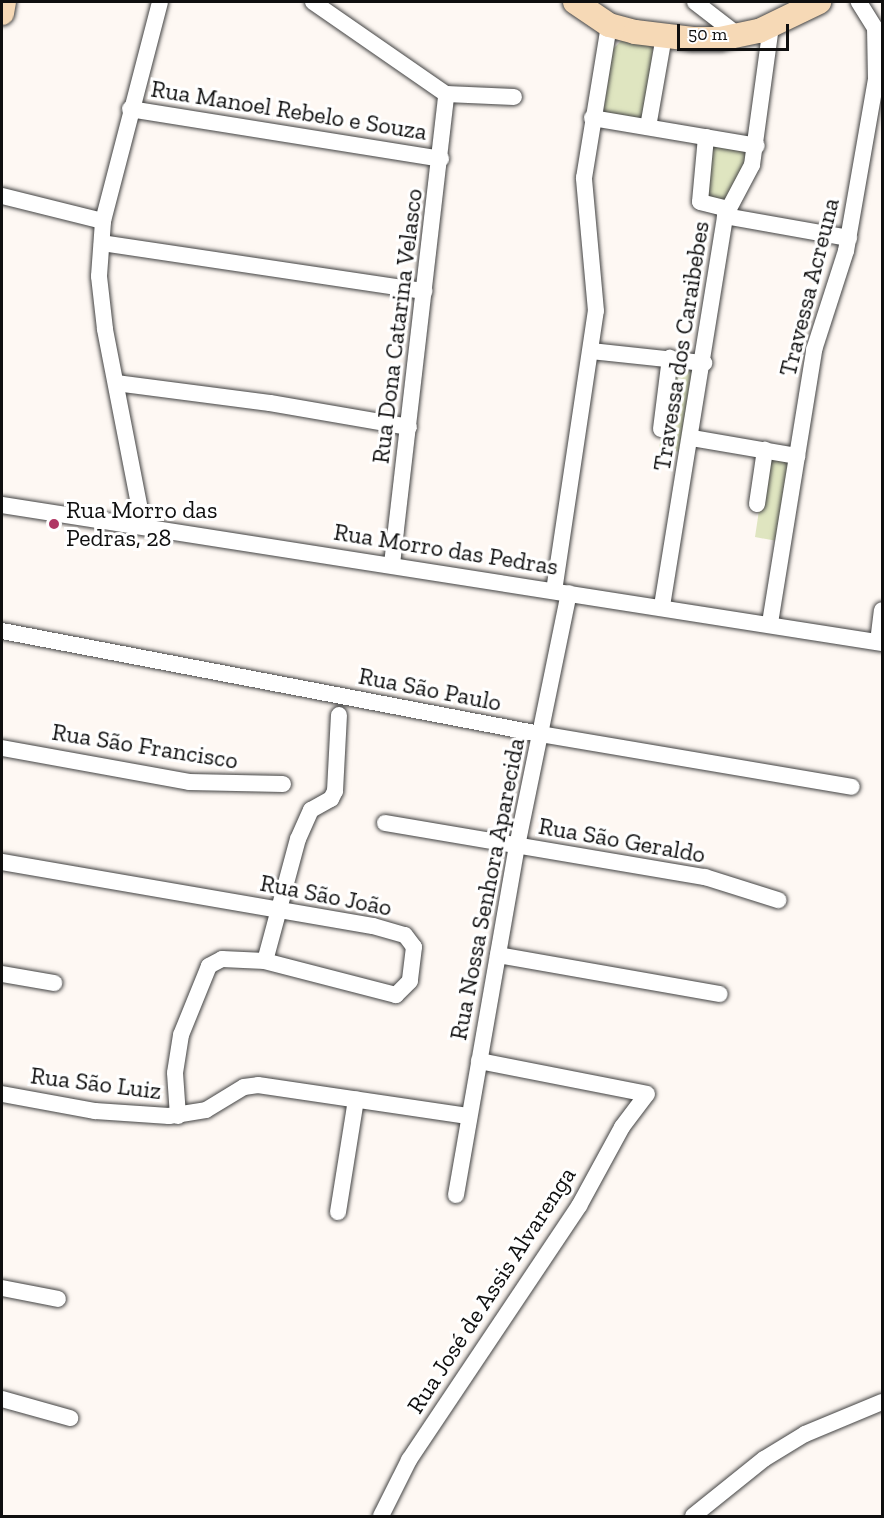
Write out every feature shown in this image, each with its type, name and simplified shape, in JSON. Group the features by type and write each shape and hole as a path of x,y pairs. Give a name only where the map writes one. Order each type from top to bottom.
{"main road":[{"path":"2,13 4,2"},
{"path":"575,2 609,25 664,36 693,39 739,36 771,27 819,2"}],"street":[{"path":"143,525 101,304 102,243 103,221 130,109 160,2"},
{"path":"313,2 446,94 514,97"},
{"path":"695,2 739,36"},
{"name":"Travessa Acreuna","path":"770,623 814,350 849,238 865,131 876,79 878,44 875,28 859,2"},
{"name":"Rua Nossa Senhora Aparecida","path":"456,1195 517,846 540,734 562,592 591,351 596,287 583,198 592,118 609,25"},
{"name":"Travessa dos Caraibebes","path":"662,606 692,438 727,213 744,184 757,146 771,27"},
{"path":"648,127 664,36"},
{"name":"Rua Dona Catarina Velasco","path":"392,564 441,159 446,94"},
{"name":"Rua Manoel Rebelo e Souza","path":"130,109 441,159"},
{"path":"592,118 757,146"},
{"path":"865,131 882,134"},
{"path":"706,137 700,202 727,213 849,238"},
{"path":"2,196 103,221"},
{"path":"102,243 424,291"},
{"path":"591,351 704,363"},
{"path":"661,429 670,358"},
{"path":"116,383 270,403 409,427"},
{"path":"692,438 797,456"},
{"path":"757,504 765,450"},
{"name":"Rua Morro das Pedras","path":"2,505 662,606 880,643"},
{"path":"880,643 882,610"},
{"name":"Rua São Paulo","path":"2,631 540,734 852,787"},
{"path":"265,961 277,909 298,839 311,810 331,799 336,791 339,715"},
{"name":"Rua São Francisco","path":"2,748 198,783 283,784"},
{"name":"Rua São Geraldo","path":"385,823 705,877 778,900"},
{"name":"Rua São João","path":"2,862 277,909 405,935 414,947 410,981 396,995 265,961 222,959 209,966 181,1035 175,1073 178,1116"},
{"path":"498,955 720,994"},
{"path":"2,974 54,983"},
{"name":"Rua José de Assis Alvarenga","path":"381,1516 409,1460 579,1206 622,1127 647,1094 479,1061"},
{"name":"Rua São Luiz","path":"2,1094 104,1112 178,1116 206,1110 252,1085 468,1116"},
{"path":"338,1212 356,1099"},
{"path":"2,1288 58,1299"},
{"path":"2,1399 70,1418"},
{"path":"693,1516 764,1459 805,1434 882,1402"}],"green space":[{"path":"623,39 653,47 645,112 638,122 603,115 613,49"},
{"path":"711,143 748,147 744,174 727,201 703,200"},
{"path":"672,362 694,366 681,452 659,449"},
{"path":"768,451 790,454 777,541 755,537"}],"place":[{"name":"Rua Morro das Pedras, 28","path":"54,524"}]}
